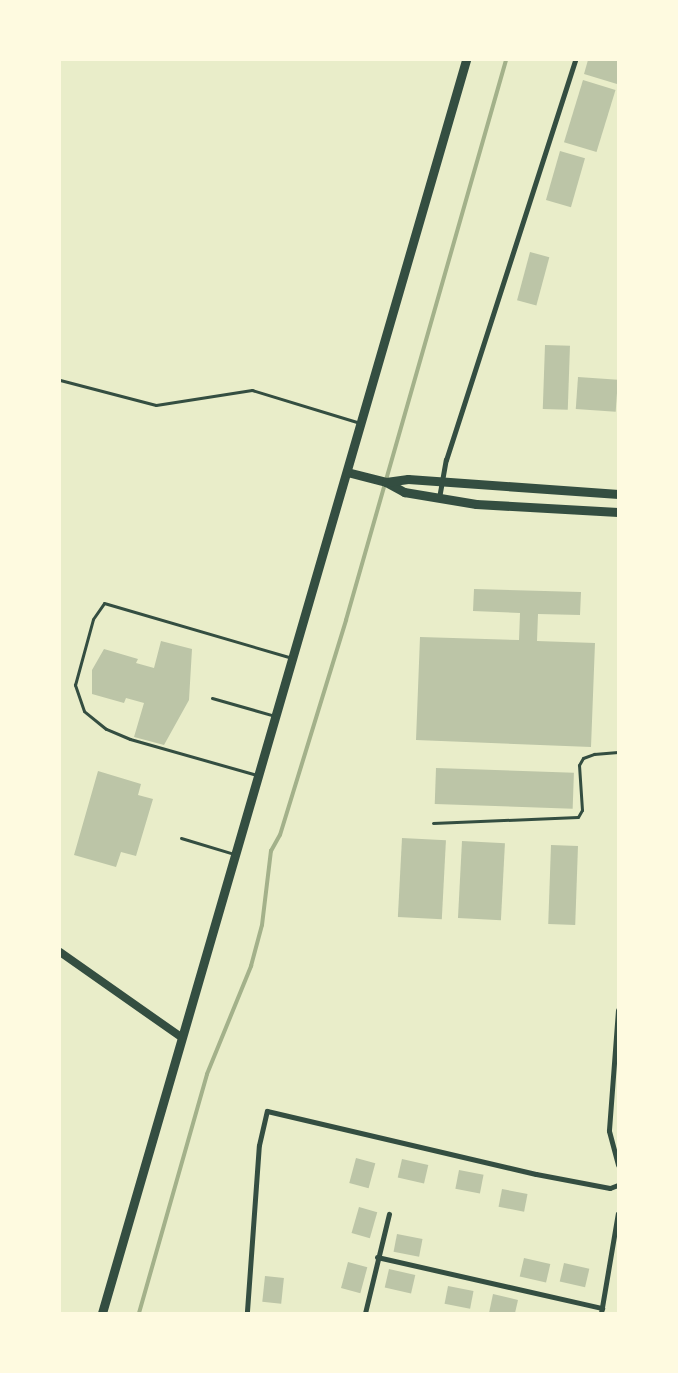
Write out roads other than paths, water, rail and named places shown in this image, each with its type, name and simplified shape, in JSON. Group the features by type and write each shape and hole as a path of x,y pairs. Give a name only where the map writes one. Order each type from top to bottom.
{"main road":[{"path":"102,1313 234,854 348,472 360,423 466,60"},
{"path":"348,472 386,482 404,492 476,504 618,512"},
{"path":"386,482 408,479 618,494"}],"street":[{"path":"439,498 446,460 575,60"},
{"path":"60,952 181,1036"},
{"path":"618,1010 609,1131 618,1165"},
{"path":"247,1310 259,1145 267,1111 536,1174 610,1188 618,1185"},
{"path":"377,1257 601,1310 618,1213"},
{"path":"365,1313 377,1257 389,1214"}],"lane":[{"path":"60,380 156,405 252,390 360,423"},
{"path":"258,775 130,739 106,729 84,711 75,685 92,619 104,603 292,658"},
{"path":"212,698 275,717"},
{"path":"433,823 578,817 582,810 579,765 583,758 594,754 618,752"},
{"path":"181,838 234,854"}],"waterway":[{"path":"139,1313 207,1074 251,966 262,925 271,851 280,835 346,620 506,60"}]}
